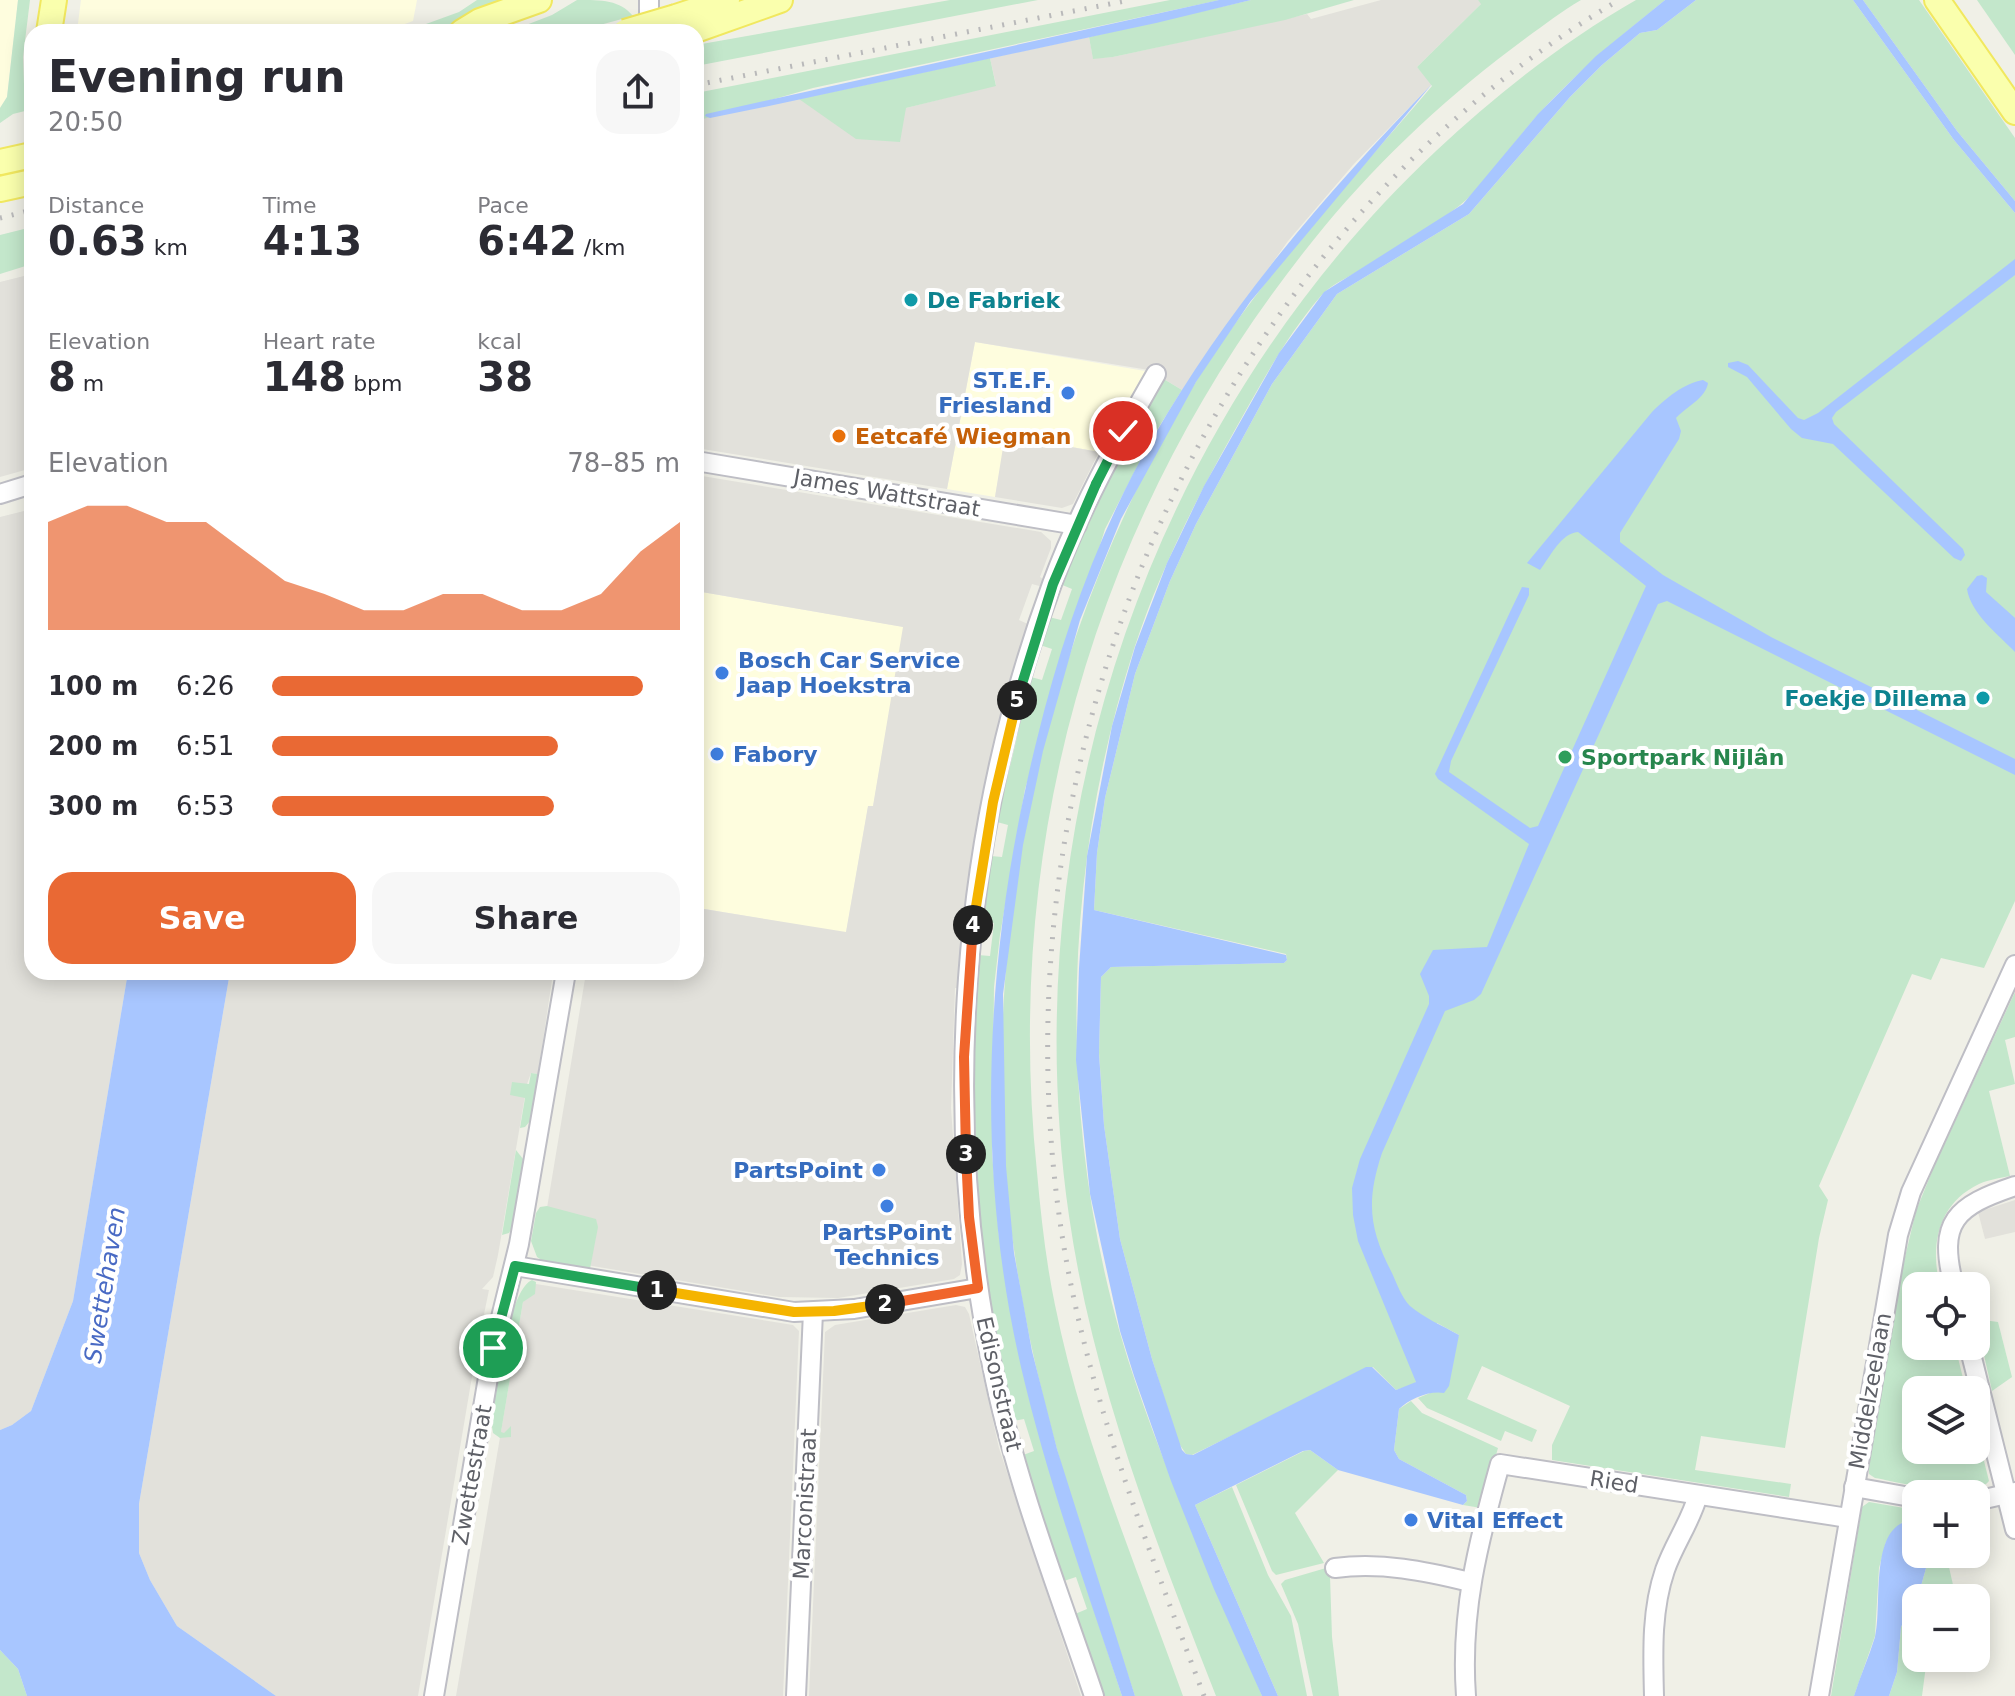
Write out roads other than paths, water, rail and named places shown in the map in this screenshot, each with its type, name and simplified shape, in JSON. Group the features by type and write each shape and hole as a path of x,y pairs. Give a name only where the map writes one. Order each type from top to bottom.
{"main road":[{"path":"38,24 42,0"},
{"path":"50,24 54,0"},
{"path":"475,24 539,0"},
{"path":"685,24 727,0"},
{"path":"687,24 780,0"},
{"path":"1937,0 2015,112"},
{"path":"1953,0 2015,90"},
{"path":"0,162 24,157"},
{"path":"0,189 24,184"}],"street":[{"path":"649,0 649,24"},
{"name":"Edisonstraat","path":"1094,1696 1013,1452 978,1288 969,1217 964,1110 967,997 975,912 993,802 1017,699 1042,615 1077,525 1101,474 1156,374"},
{"name":"James Wattstraat","path":"704,462 1077,525"},
{"path":"0,494 24,486"},
{"name":"Middelzeelaan","path":"1819,1696 1895,1250 1911,1192 2015,965"},
{"name":"Zwettestraat","path":"434,1696 492,1354 515,1266 565,980"},
{"path":"1951,1272 1947,1253 1957,1217 1967,1206 2015,1186"},
{"path":"515,1266 775,1310 813,1312 854,1309 978,1288"},
{"name":"Marconistraat","path":"796,1696 813,1312"},
{"path":"1973,1360 2011,1493 2015,1529"},
{"name":"Ried","path":"1466,1696 1464,1634 1470,1582 1500,1464 1848,1518"},
{"path":"1854,1487 1902,1496"},
{"path":"1990,1498 2011,1493"},
{"path":"1654,1696 1654,1626 1661,1581 1698,1495"},
{"path":"1335,1568 1396,1566 1470,1582"}],"water":[{"path":"1219,0 1251,0 769,106 710,118 705,116 706,114"},
{"path":"1665,0 1696,0 1657,30 1640,33 1602,65 1570,97 1469,214 1337,294 1272,384 1196,524 1170,581 1135,674 1105,798 1097,853 1094,910 1286,955 1287,960 1284,963 1111,967 1101,977 1099,1054 1104,1125 1120,1239 1152,1359 1182,1450 1193,1455 1366,1367 1372,1367 1396,1390 1416,1382 1358,1241 1352,1188 1360,1159 1429,1004 1420,974 1433,950 1487,947 1529,844 1435,774 1522,587 1529,588 1529,595 1451,761 1449,772 1530,828 1538,826 1646,586 1578,532 1561,541 1540,570 1527,563 1652,412 1669,397 1696,382 1703,380 1708,383 1700,398 1676,418 1681,431 1679,439 1620,533 1620,542 1663,575 1771,637 2015,759 2015,775 1667,601 1658,604 1481,994 1474,1000 1445,1011 1377,1170 1372,1214 1378,1242 1400,1291 1415,1310 1459,1335 1449,1386 1444,1393 1420,1396 1399,1409 1394,1450 1399,1459 1466,1495 1467,1501 1463,1505 1338,1470 1310,1450 1195,1505 1278,1696 1262,1696 1214,1589 1134,1376 1120,1331 1090,1194 1076,1060 1079,968 1087,856 1112,726 1135,647 1167,563 1204,486 1279,353 1324,292 1463,204 1538,114 1596,56"},
{"path":"1853,0 1863,0 1957,131 2015,201 2015,213 1954,140"},
{"path":"1432,84 1250,302 1196,382 1121,519 1080,620 1043,751 1023,845 1003,994 1006,1166 1014,1253 1032,1351 1057,1449 1135,1696 1122,1696 1031,1409 1006,1289 996,1210 992,1052 1006,894 1020,816 1047,699 1071,621 1116,508 1154,436 1215,340 1282,251 1355,166"},
{"path":"2015,259 2015,275 1832,418 1834,424 1963,549 1965,555 1961,561 1954,558 1833,444 1802,438 1791,429 1747,377 1728,367 1728,363 1738,361 1748,365 1798,418 1804,420 1818,413"},
{"path":"1977,576 1987,578 1986,592 2015,618 2015,652 1986,623 1970,598 1967,589"},
{"name":"Swettehaven","path":"127,980 229,980 139,1504 139,1553 150,1580 177,1626 276,1696 27,1696 18,1669 0,1650 0,1430 31,1411 73,1301"},
{"path":"1902,1524 1902,1568 1926,1568 1922,1584 1902,1584 1897,1672 1889,1696 1854,1696 1875,1637 1883,1552 1888,1537"}],"railway":[{"path":"704,83 1130,0"},
{"path":"1204,1696 1137,1516 1098,1394 1068,1270 1058,1207 1048,1032 1062,856 1101,685 1162,520 1245,366 1350,225 1475,102 1619,0"},
{"path":"0,218 24,212"}],"place":[{"name":"De Fabriek","path":"911,300"},
{"name":"ST.E.F. Friesland","path":"1068,393"},
{"name":"Eetcafé Wiegman","path":"839,436"},
{"name":"Bosch Car Service Jaap Hoekstra","path":"722,673"},
{"name":"Foekje Dillema","path":"1983,698"},
{"name":"Fabory","path":"717,754"},
{"name":"Sportpark Nijlân","path":"1565,757"},
{"name":"PartsPoint","path":"879,1170"},
{"name":"PartsPoint Technics","path":"887,1206"},
{"name":"Vital Effect","path":"1411,1520"}]}
